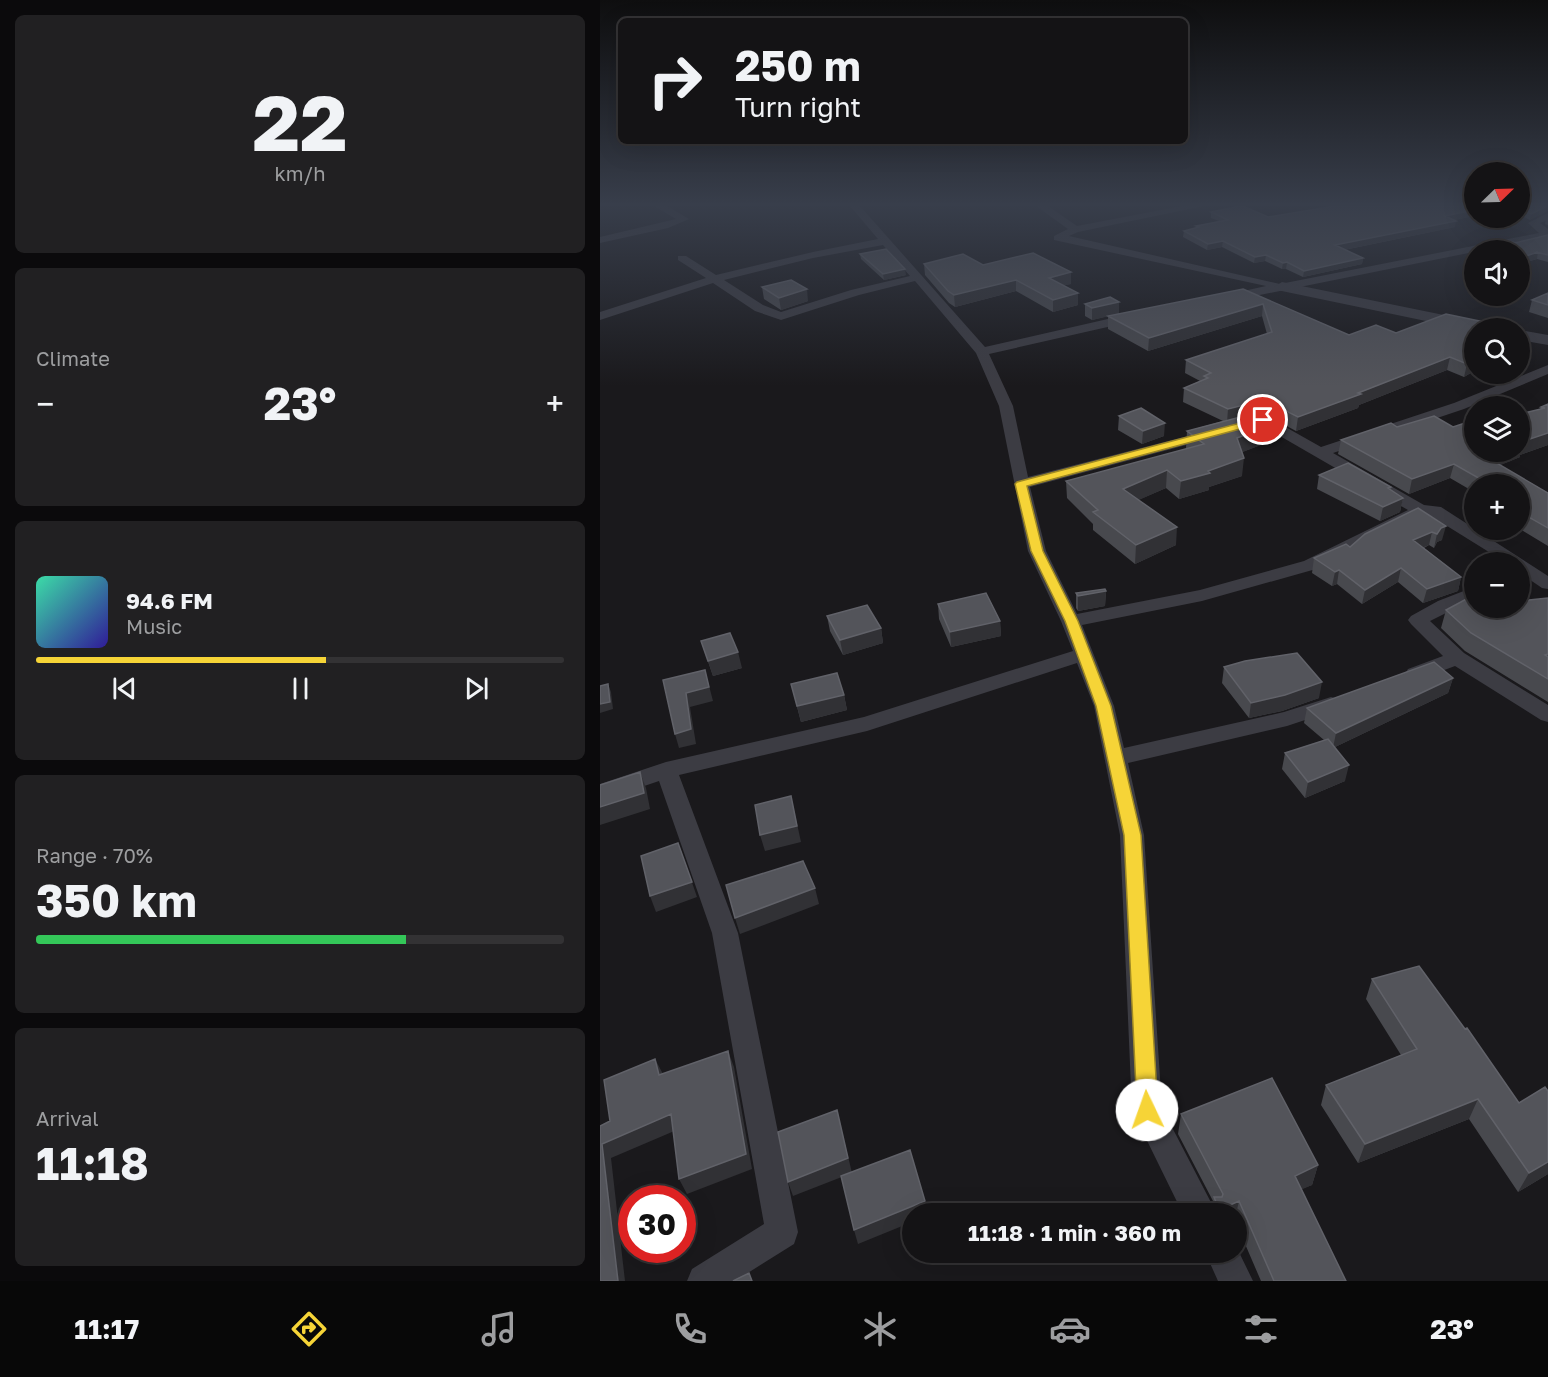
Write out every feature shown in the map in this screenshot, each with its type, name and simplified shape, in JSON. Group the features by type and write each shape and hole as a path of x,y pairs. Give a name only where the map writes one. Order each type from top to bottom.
{"street":[{"path":"695,266 759,308 781,316 855,292 915,278"},
{"path":"600,316 715,278 764,266"},
{"path":"905,266 982,352 1006,406 1037,551 1071,621 1104,706 1132,835 1147,1110 1195,1203"},
{"path":"1189,266 1464,324"},
{"path":"1207,302 1389,266"},
{"path":"982,352 1150,314"},
{"path":"1530,337 1548,340"},
{"path":"1320,452 1459,406 1548,369"},
{"path":"1021,484 1263,420 1420,510 1435,511 1497,552"},
{"path":"1071,621 1202,595 1310,565 1420,510"},
{"path":"1530,573 1548,584"},
{"path":"1464,597 1418,620 1456,658 1548,716"},
{"path":"600,793 666,770 867,724 1083,654"},
{"path":"1395,681 1456,658"},
{"path":"1115,758 1287,719 1352,696"},
{"path":"666,770 725,933 782,1232 704,1281"},
{"path":"1227,1263 1236,1281"}],"building":[{"path":"874,266 902,266 905,269 883,274"},
{"path":"926,266 1059,266 1071,272 1049,278 1078,293 1053,300 1016,280 954,295"},
{"path":"1294,266 1328,266 1304,271"},
{"path":"791,280 807,289 779,298 762,287"},
{"path":"1243,289 1349,335 1376,325 1396,333 1446,314 1465,318 1464,363 1450,357 1298,417 1264,400 1228,409 1184,388 1208,378 1204,376 1211,373 1186,360 1272,332 1263,304 1149,338 1108,316"},
{"path":"1548,293 1548,305 1532,300"},
{"path":"1110,297 1119,302 1092,308 1085,304"},
{"path":"1548,404 1548,433 1530,439 1530,412 1545,408 1541,407"},
{"path":"1141,408 1165,423 1143,431 1119,416"},
{"path":"1263,411 1281,421 1237,438 1244,458 1208,471 1210,473 1181,481 1167,470 1123,489 1177,527 1136,545 1093,512 1098,510 1066,481 1204,444 1187,431"},
{"path":"1434,416 1453,427 1464,423 1464,462 1495,462 1515,474 1472,474 1454,464 1412,479 1341,440 1391,423 1397,427"},
{"path":"1348,463 1391,487 1388,488 1403,498 1383,507 1319,475"},
{"path":"1530,482 1548,493 1548,528 1530,518"},
{"path":"1418,508 1446,526 1441,528 1437,534 1432,532 1413,540 1461,577 1427,589 1401,568 1365,590 1339,570 1335,572 1314,558 1346,544 1350,547 1365,534"},
{"path":"1105,589 1106,591 1078,596 1076,593"},
{"path":"986,593 1000,621 950,632 938,604"},
{"path":"1548,598 1548,654 1545,655 1548,657 1548,679 1471,633 1446,610 1464,600 1464,618 1530,618 1530,600"},
{"path":"867,605 881,628 840,640 827,616"},
{"path":"730,633 738,652 708,661 701,641"},
{"path":"1297,653 1322,682 1285,695 1251,703 1224,667 1245,661"},
{"path":"1434,662 1453,678 1336,733 1307,708"},
{"path":"705,670 709,687 686,693 691,729 675,734 663,680"},
{"path":"837,673 844,695 797,706 791,684"},
{"path":"608,684 610,702 600,704 600,686"},
{"path":"1328,739 1349,765 1308,782 1285,753"},
{"path":"640,772 644,793 600,807 600,785"},
{"path":"791,796 797,826 760,835 755,805"},
{"path":"678,843 692,882 650,896 641,856"},
{"path":"803,861 815,888 735,918 726,885"},
{"path":"1419,966 1465,1029 1467,1028 1519,1103 1545,1087 1548,1091 1548,1162 1529,1173 1478,1099 1365,1144 1326,1085 1417,1049 1372,979"},
{"path":"728,1051 746,1154 679,1179 671,1114 602,1144 618,1281 600,1281 600,1126 610,1121 604,1080 655,1059 659,1075"},
{"path":"1272,1078 1318,1165 1295,1176 1346,1281 1274,1281 1247,1219 1247,1203 1239,1201 1216,1203 1214,1197 1222,1197 1223,1194 1181,1114"},
{"path":"837,1110 848,1158 788,1182 778,1132"},
{"path":"910,1150 925,1201 902,1203 902,1210 854,1230 841,1176"},
{"path":"749,1273 752,1281 733,1281"}],"route":[{"path":"1147,1110 1132,835 1104,706 1071,621 1037,551 1021,484 1263,420"}]}
